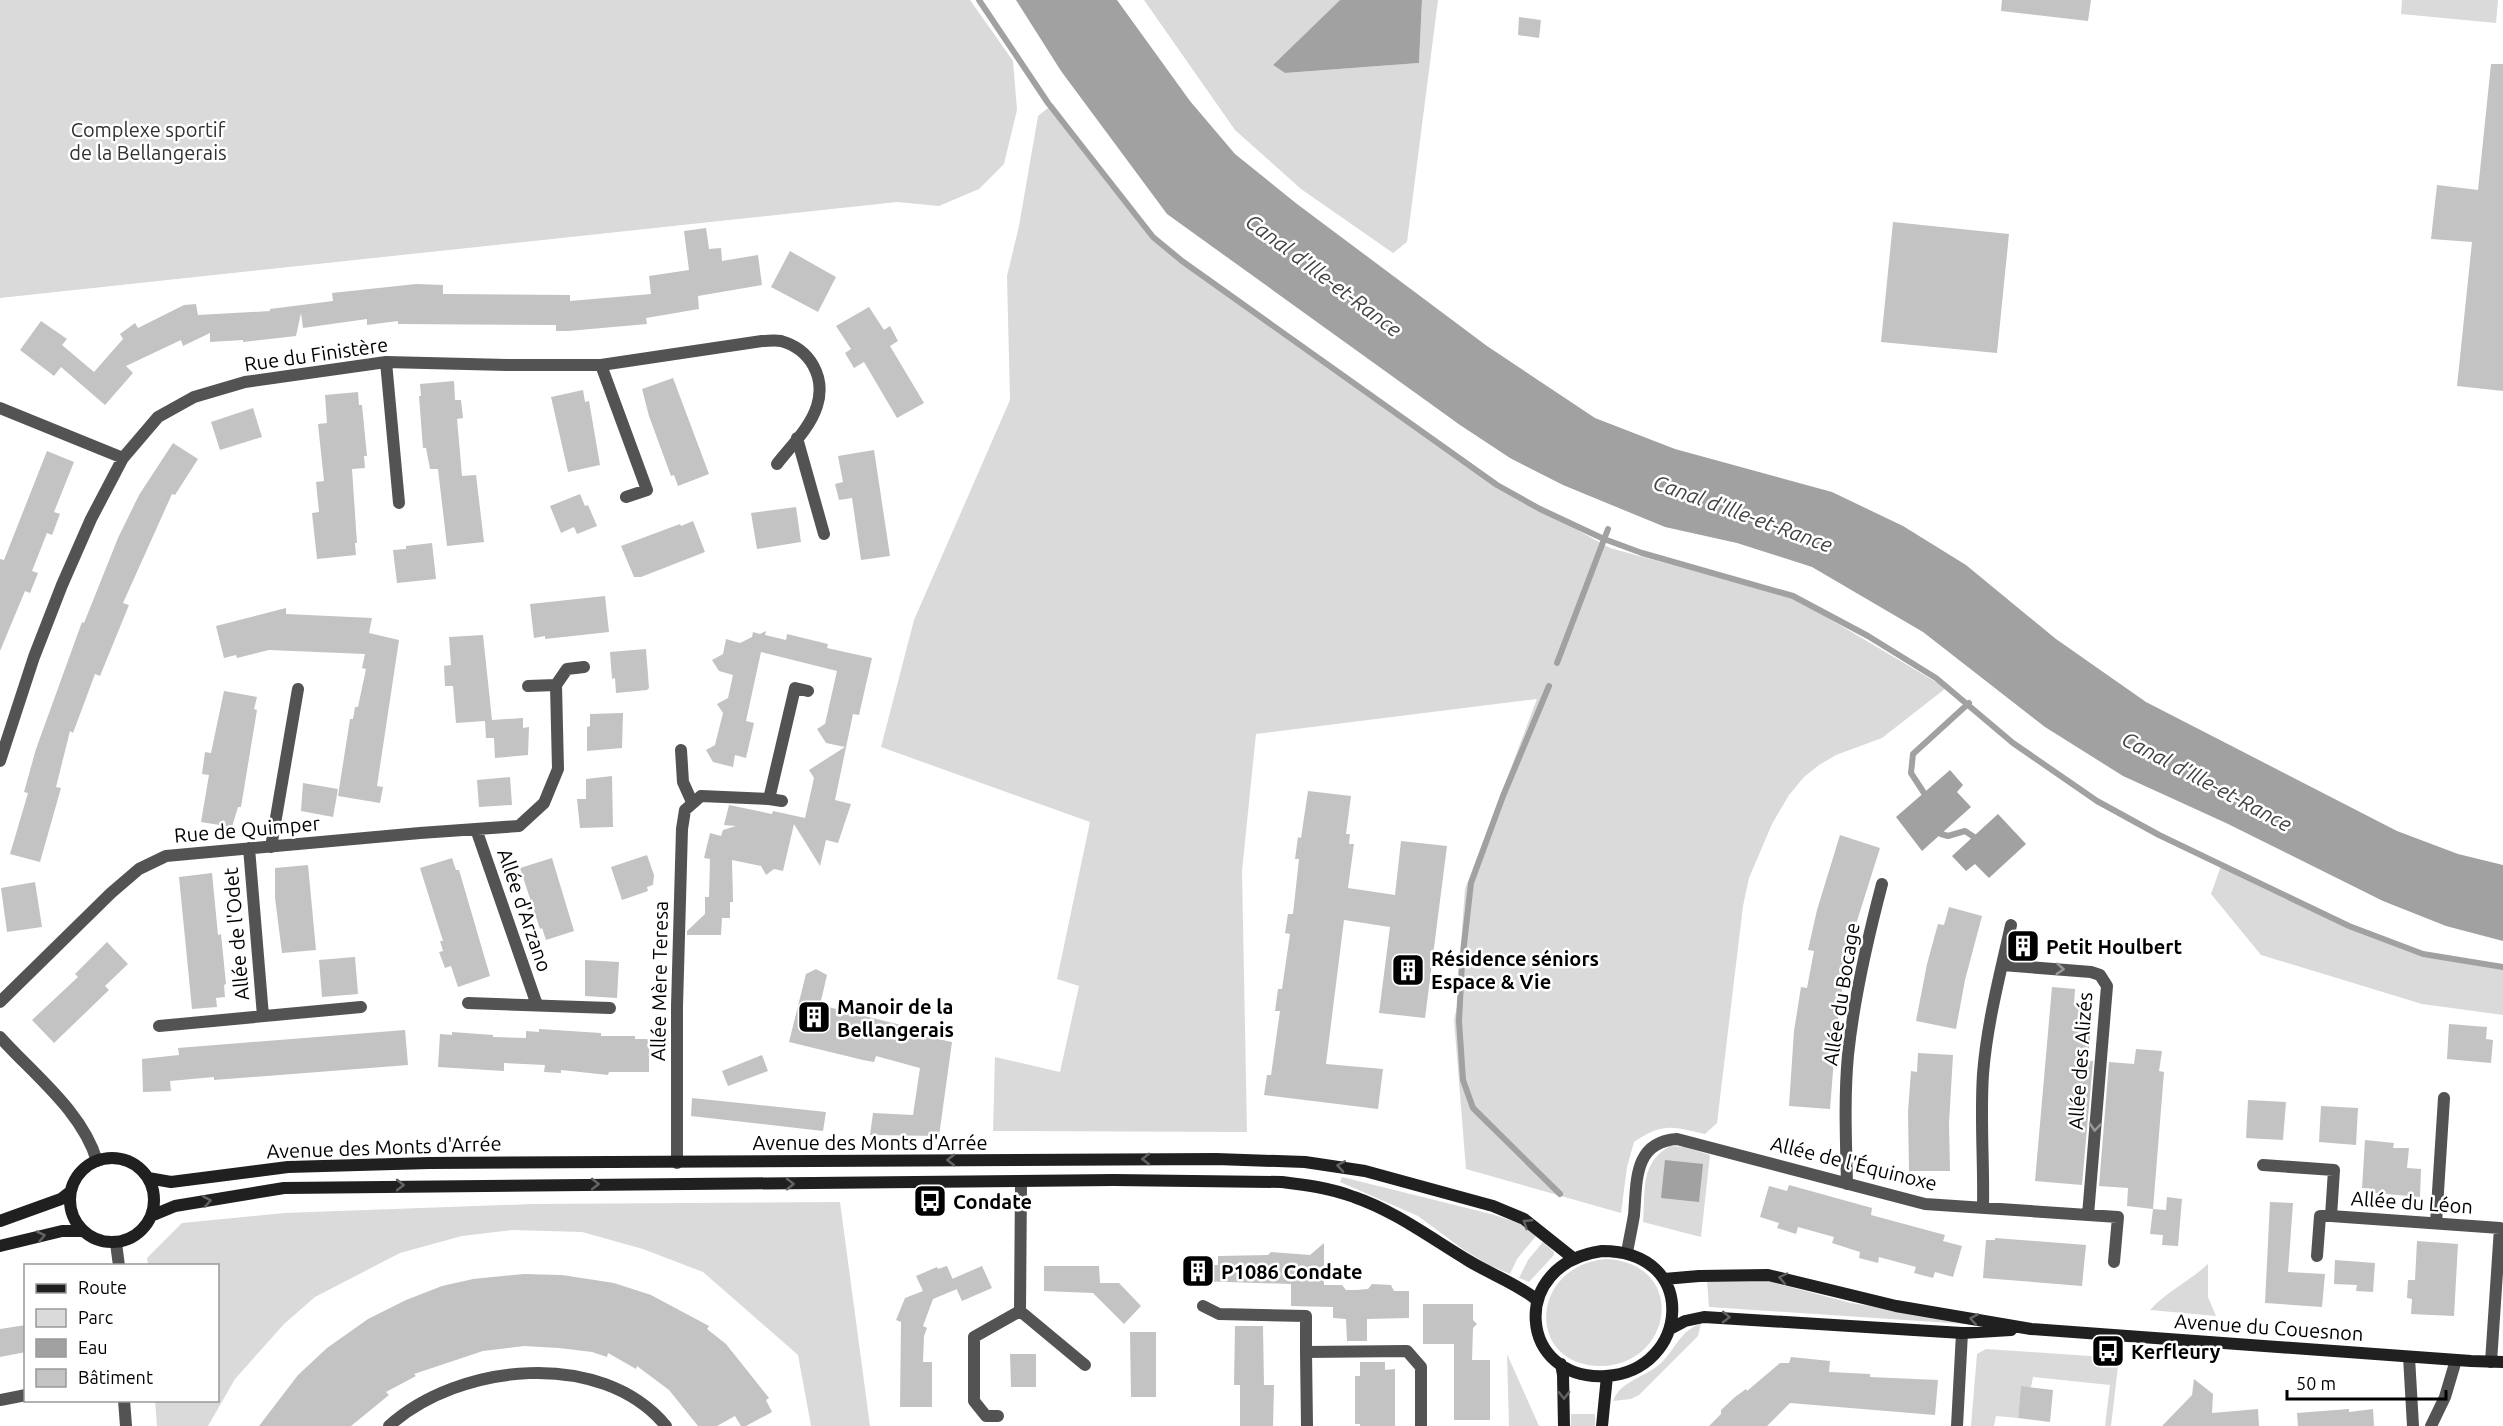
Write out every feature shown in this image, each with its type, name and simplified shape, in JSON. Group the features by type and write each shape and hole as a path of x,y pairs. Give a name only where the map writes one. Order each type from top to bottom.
{"street":[{"name":"Rue du Finistère","path":"0,761 33,657 58,595 91,519 123,458 158,417 194,397 245,382 386,362 601,365 762,341 780,341 805,354 815,365 819,384 817,405 810,421 777,464"},
{"path":"386,362 399,503"},
{"path":"601,365 646,490 626,497"},
{"path":"0,408 123,458"},
{"path":"797,438 824,534"},
{"path":"528,686 556,685 567,669 584,667"},
{"name":"Rue de Quimper","path":"0,1002 111,892 139,869 166,856 519,826 544,803 558,770 556,685"},
{"path":"769,799 795,688 808,691"},
{"path":"271,847 298,689"},
{"path":"681,750 683,782 692,802 701,796 782,801"},
{"name":"Allée Mère Teresa","path":"677,1163 677,1006 682,829 685,810 692,802"},
{"name":"Allée d'Arzano","path":"476,829 537,1005"},
{"name":"Allée de l'Odet","path":"249,849 263,1016"},
{"name":"Allée du Bocage","path":"1847,1184 1845,1100 1848,1057 1861,968 1882,884"},
{"path":"1983,1207 1981,1116 1983,1076 1992,1009 2011,925"},
{"name":"Allée des Alizés","path":"2002,965 2091,972 2100,975 2107,986 2088,1215"},
{"path":"468,1003 610,1008"},
{"name":"Allée de l'Odet","path":"159,1026 361,1007"},
{"path":"0,1037 70,1112 90,1140 97,1161 80,1173 70,1192 61,1199 0,1221"},
{"path":"2436,1224 2444,1176 2444,1098"},
{"name":"Allée de l'Équinoxe","path":"1627,1253 1633,1226 1638,1170 1645,1154 1654,1145 1666,1140 1687,1140 1925,1204 2118,1217 2114,1262"},
{"name":"Avenue des Monts d'Arrée","path":"97,1161 107,1158 126,1161 148,1178 171,1182 288,1167 417,1163 1216,1159 1335,1165 1493,1206 1524,1219 1573,1258"},
{"name":"Allée du Léon","path":"2263,1166 2334,1170 2331,1216"},
{"path":"148,1178 154,1201 151,1216"},
{"name":"Avenue des Monts d'Arrée","path":"116,1243 125,1241 141,1231 151,1216 175,1206 284,1188 386,1185 1260,1181 1301,1184 1334,1190 1357,1198 1394,1216 1471,1263 1512,1282 1537,1300"},
{"path":"1020,1311 1021,1182"},
{"path":"70,1192 71,1213 82,1231"},
{"name":"Allée du Léon","path":"2317,1256 2320,1216 2500,1228 2497,1362"},
{"path":"0,1246 62,1230 82,1231 98,1240 116,1243 118,1264"},
{"path":"1602,1251 1627,1253 1650,1263 1664,1279 1673,1309 1670,1329 1659,1348 1642,1363 1622,1373 1607,1376 1587,1375 1561,1364 1547,1350 1537,1332 1535,1311 1537,1300 1549,1278 1573,1258 1602,1251"},
{"name":"Avenue du Couesnon","path":"1664,1279 1720,1275 1768,1275 1896,1306 2031,1329 2497,1362"},
{"path":"1203,1306 1219,1314 1306,1316 1306,1426"},
{"path":"1020,1311 1085,1365"},
{"path":"998,1416 986,1416 975,1401 974,1337 1020,1311"},
{"name":"Avenue du Couesnon","path":"1670,1329 1696,1318 1722,1317 1962,1333 2031,1329"},
{"path":"1957,1426 1962,1333"},
{"path":"1306,1352 1407,1351 1421,1367 1421,1426"},
{"path":"2409,1357 2413,1426"},
{"path":"2431,1426 2445,1397 2456,1360"},
{"path":"1561,1364 1564,1426"},
{"path":"389,1426 411,1409 461,1386 497,1377 537,1373 574,1376 604,1383 637,1399 656,1413 666,1426"},
{"path":"1602,1426 1607,1376"},
{"path":"0,1400 24,1395"},
{"path":"124,1402 126,1426"}],"green space":[{"name":"Complexe sportif de la Bellangerais","path":"0,0 970,0 1013,61 1017,110 1004,164 979,189 939,206 897,202 0,298"},
{"path":"1144,0 1340,0 1273,65 1285,73 1419,63 1422,0 1438,0 1407,242 1393,253 1301,189 1235,130"},
{"path":"2402,0 2498,0 2496,23 2401,14"},
{"path":"1053,104 1156,240 1519,498 1610,548 1796,599 1946,688 1882,738 1836,755 1819,765 1804,777 1789,795 1772,824 1749,878 1743,906 1717,1123 1705,1134 1668,1128 1653,1131 1634,1142 1627,1167 1621,1213 1466,1169 1454,1020 1460,993 1460,955 1465,889 1537,699 1256,734 1242,871 1247,1132 993,1131 995,1057 1060,1072 1079,986 1057,979 1090,822 881,747 914,620 1010,400 1007,276 1019,226 1038,116"},
{"path":"2221,866 2341,925 2423,957 2503,967 2503,1015 2422,1004 2261,955 2211,894"},
{"path":"1670,1146 1685,1147 1710,1155 1701,1237 1643,1222 1646,1179 1649,1170 1660,1153"},
{"path":"1342,1177 1491,1214 1522,1224 1536,1236 1517,1259 1510,1274 1464,1250 1418,1216 1340,1182"},
{"path":"840,1202 870,1426 811,1426 798,1355 703,1272 643,1249 582,1232 512,1230 462,1236 400,1253 315,1297 284,1324 235,1379 208,1426 157,1426 155,1402 219,1402 219,1264 148,1264 147,1258 182,1223 284,1213 533,1204"},
{"path":"1543,1242 1554,1252 1554,1255 1529,1282 1519,1278 1528,1260"},
{"path":"1607,1259 1633,1265 1650,1278 1660,1295 1661,1314 1656,1333 1644,1350 1625,1361 1601,1366 1576,1362 1559,1350 1549,1334 1546,1315 1551,1295 1562,1278 1581,1265"},
{"path":"2208,1264 2208,1297 2216,1316 2150,1310 2163,1298"},
{"path":"1760,1279 1851,1303 1995,1326 1709,1307 1707,1281"},
{"path":"1701,1324 1698,1336 1639,1395 1631,1399 1613,1401 1622,1388 1655,1368 1688,1331"},
{"path":"1986,1349 2119,1358 2111,1426 2105,1426 2110,1385 2033,1377 2031,1387 2021,1387 2018,1418 1996,1416 1994,1426 1971,1426 1977,1354"},
{"path":"1507,1354 1539,1426 1509,1426"},
{"path":"1571,1414 1595,1414 1595,1426 1571,1426"}],"water":[{"name":"Canal d'Ille-et-Rance","path":"1016,0 1117,0 1190,101 1235,154 1297,204 1487,346 1595,418 1675,449 1832,492 1903,526 1966,565 2056,639 2146,702 2397,831 2458,854 2503,865 2503,941 2446,926 2383,901 2226,823 2123,776 2045,727 1923,632 1812,567 1737,543 1665,527 1563,485 1510,458 1460,425 1167,214 1061,71"},
{"path":"1340,0 1422,0 1419,63 1285,73 1273,65"},
{"path":"1950,770 1963,785 1957,792 1971,807 1922,851 1896,817"},
{"path":"1998,814 2026,844 1989,878 1975,864 1966,871 1952,856"},
{"path":"1665,1160 1703,1164 1699,1202 1661,1198"}],"building":[{"path":"2002,0 2091,0 2088,21 2001,11"},
{"path":"1519,17 1541,20 1539,38 1518,35"},
{"path":"2491,64 2503,64 2503,391 2457,386 2472,242 2431,239 2437,185 2478,190"},
{"path":"1893,222 2009,234 1997,353 1881,342"},
{"path":"706,228 709,249 721,248 722,261 758,255 762,285 698,296 699,309 646,318 647,324 556,331 556,325 398,324 398,321 367,325 367,319 303,328 301,313 296,336 243,342 243,340 210,342 210,333 183,346 181,340 126,366 133,373 105,405 61,367 54,376 20,350 41,321 67,339 62,345 94,372 123,339 120,334 135,323 138,328 184,305 196,304 198,315 270,311 270,309 333,301 332,293 416,284 443,285 443,294 570,295 570,301 651,294 649,276 689,270 684,231"},
{"path":"790,251 836,277 818,312 771,287"},
{"path":"869,307 884,330 890,326 898,341 890,346 924,403 897,418 864,362 854,368 845,353 851,349 836,326"},
{"path":"673,378 709,474 678,486 674,475 671,476 649,416 642,389"},
{"path":"454,381 455,400 461,400 463,418 457,419 462,476 476,475 484,542 447,546 438,469 430,469 426,448 423,448 419,396 421,396 420,384"},
{"path":"583,390 585,402 589,401 600,465 568,472 551,397"},
{"path":"358,392 359,405 362,405 367,456 364,456 365,468 352,469 356,555 317,559 312,513 319,512 316,482 324,481 318,424 327,423 325,395"},
{"path":"253,408 262,437 220,450 211,422"},
{"path":"173,443 198,459 175,495 172,494 123,603 129,605 100,676 95,674 73,733 70,731 56,787 61,788 40,862 10,854 28,793 24,792 36,749 82,622 84,623 118,538 139,495"},
{"path":"874,450 890,556 861,560 852,498 839,500 835,484 843,482 838,456"},
{"path":"47,451 74,462 54,512 60,514 52,535 47,533 32,571 38,573 30,593 25,591 0,651 0,559 4,560"},
{"path":"580,494 585,506 588,505 597,526 577,534 574,527 561,533 550,506"},
{"path":"796,507 801,542 757,549 751,513"},
{"path":"693,521 705,552 641,577 634,577 621,546"},
{"path":"432,543 436,579 397,583 393,550"},
{"path":"605,596 609,632 545,639 545,636 534,638 530,604"},
{"path":"286,608 286,614 372,618 369,633 399,640 377,786 383,787 380,803 338,796 350,719 353,719 355,707 358,707 366,669 362,668 365,654 269,650 237,658 236,655 224,658 216,626"},
{"path":"766,631 765,635 786,640 787,634 828,644 827,648 872,658 859,715 853,714 835,800 851,804 838,843 826,840 820,866 794,824 783,871 774,869 766,875 761,866 732,860 733,902 730,902 730,918 722,918 721,935 687,935 687,931 705,914 705,897 709,897 710,859 704,858 710,833 721,836 723,830 736,826 724,825 729,805 805,818 814,778 809,770 845,747 826,743 817,729 825,724 837,671 761,652 746,721 754,723 746,758 735,755 733,767 713,762 706,750 715,745 723,713 717,704 728,698 733,675 719,671 712,660 723,654 726,639 740,643 752,637 753,632 760,634"},
{"path":"483,635 492,720 523,718 523,728 529,727 528,755 495,758 494,738 486,738 485,721 456,723 453,686 445,686 444,666 451,665 449,637"},
{"path":"646,649 649,688 616,693 615,678 612,679 610,652"},
{"path":"224,691 257,697 254,709 257,710 241,807 238,807 232,827 201,822 209,775 202,774 205,752 211,753"},
{"path":"623,713 622,748 587,751 587,727 590,726 590,714"},
{"path":"612,776 613,827 580,828 577,799 586,799 586,779"},
{"path":"510,777 512,805 479,807 477,780"},
{"path":"303,783 338,789 333,817 301,811"},
{"path":"1308,791 1351,796 1346,834 1350,834 1349,844 1354,844 1348,888 1395,895 1401,841 1447,846 1425,1018 1379,1013 1390,927 1344,920 1326,1064 1383,1069 1378,1109 1264,1095 1267,1075 1271,1075 1280,1011 1275,1011 1278,989 1282,989 1290,934 1285,933 1288,914 1293,914 1299,859 1295,859 1298,837 1301,838"},
{"path":"1840,835 1880,848 1857,921 1844,976 1836,1032 1830,1109 1789,1106 1794,1031 1801,987 1807,988 1814,951 1808,950 1817,910"},
{"path":"647,855 654,875 653,885 647,887 648,891 622,900 611,867"},
{"path":"452,858 456,870 459,870 490,976 458,987 451,966 445,968 439,952 443,951 440,941 443,941 420,868"},
{"path":"552,858 574,931 546,940 542,928 540,929 520,868"},
{"path":"308,865 316,950 282,953 275,898 275,868"},
{"path":"212,873 218,935 221,934 226,984 224,985 225,997 216,998 217,1007 192,1009 179,877"},
{"path":"35,882 42,927 7,932 1,888"},
{"path":"1949,907 1982,916 1965,980 1956,1029 1916,1021 1927,964 1938,924 1944,925"},
{"path":"107,942 128,964 105,986 109,990 54,1043 32,1020 78,977 75,974"},
{"path":"355,957 358,994 322,997 319,960"},
{"path":"585,960 619,962 617,998 585,996"},
{"path":"816,969 827,975 820,1005 905,1026 904,1032 952,1042 939,1136 870,1135 873,1113 913,1115 920,1068 876,1056 874,1062 863,1060 789,1042 806,974"},
{"path":"2052,987 2075,989 2074,1006 2093,1008 2088,1061 2093,1061 2082,1185 2035,1181"},
{"path":"2449,1024 2487,1027 2486,1039 2493,1040 2491,1063 2447,1059"},
{"path":"539,1029 649,1039 649,1072 609,1072 608,1075 561,1070 561,1073 544,1072 545,1065 504,1063 504,1071 438,1067 440,1034 452,1035 452,1032 526,1038 526,1031 539,1032"},
{"path":"405,1030 408,1065 214,1080 214,1077 170,1081 171,1091 143,1092 142,1059 179,1055 178,1048"},
{"path":"2136,1049 2162,1051 2159,1071 2164,1072 2153,1209 2127,1206 2128,1188 2099,1186 2109,1062 2134,1064"},
{"path":"1918,1053 1953,1055 1949,1123 1950,1171 1909,1171 1908,1112 1911,1071 1917,1072"},
{"path":"762,1055 768,1071 728,1086 722,1071"},
{"path":"692,1098 826,1112 823,1131 691,1116"},
{"path":"2248,1100 2286,1102 2283,1140 2246,1138"},
{"path":"2321,1106 2358,1108 2356,1145 2319,1142"},
{"path":"2365,1140 2394,1143 2393,1148 2409,1148 2407,1168 2421,1169 2420,1197 2375,1193 2375,1189 2362,1188"},
{"path":"1789,1185 1872,1208 1871,1215 1945,1235 1943,1241 1962,1246 1953,1277 1935,1272 1933,1278 1914,1273 1916,1267 1879,1257 1878,1263 1859,1258 1860,1252 1832,1243 1834,1237 1798,1227 1796,1234 1777,1228 1779,1223 1760,1217 1769,1186 1787,1191"},
{"path":"2167,1197 2182,1199 2178,1246 2162,1245 2163,1235 2150,1234 2153,1209 2166,1210"},
{"path":"2270,1202 2293,1203 2288,1272 2325,1274 2322,1307 2265,1303"},
{"path":"1995,1238 2086,1245 2082,1286 1983,1278 1986,1240 1995,1240"},
{"path":"2417,1241 2458,1244 2454,1316 2411,1314 2412,1299 2407,1298 2408,1280 2415,1280"},
{"path":"1324,1243 1324,1285 1342,1285 1346,1290 1356,1290 1368,1289 1372,1284 1391,1285 1394,1291 1409,1291 1409,1318 1367,1319 1367,1341 1347,1341 1346,1319 1333,1318 1333,1307 1291,1306 1291,1284 1197,1281 1199,1265 1218,1265 1218,1256 1268,1255 1271,1252 1310,1255"},
{"path":"2335,1260 2375,1263 2373,1292 2356,1291 2357,1285 2334,1284"},
{"path":"947,1266 957,1289 933,1299 923,1326 927,1328 924,1336 923,1362 932,1362 932,1407 900,1407 901,1322 896,1320 905,1298 923,1291 916,1276 937,1267 938,1269"},
{"path":"982,1266 992,1288 962,1301 952,1279"},
{"path":"1044,1266 1099,1266 1100,1283 1119,1283 1141,1306 1124,1324 1093,1293 1044,1291"},
{"path":"524,1274 562,1275 614,1283 651,1295 709,1326 707,1329 726,1344 769,1398 766,1400 772,1412 746,1426 741,1426 735,1416 717,1426 698,1426 669,1390 637,1366 636,1369 608,1353 607,1357 592,1352 524,1346 483,1351 414,1374 416,1376 386,1392 389,1395 351,1426 259,1426 298,1375 327,1348 368,1319 406,1300 442,1286 473,1279"},
{"path":"1423,1304 1473,1304 1473,1320 1477,1324 1473,1328 1472,1360 1490,1360 1490,1420 1454,1420 1454,1344 1423,1344"},
{"path":"24,1325 24,1352 0,1357 0,1329"},
{"path":"1235,1326 1263,1326 1264,1385 1274,1385 1273,1426 1240,1426 1240,1385 1234,1385"},
{"path":"1130,1332 1156,1332 1156,1397 1131,1397"},
{"path":"1010,1354 1036,1354 1036,1387 1011,1387"},
{"path":"1791,1357 1830,1361 1829,1372 1870,1374 1870,1377 1938,1380 1935,1415 1790,1403 1767,1426 1709,1426 1735,1397 1746,1389 1747,1391 1780,1363 1789,1363"},
{"path":"1360,1362 1385,1362 1385,1370 1395,1369 1395,1426 1355,1424 1355,1376 1360,1376"},
{"path":"2194,1379 2213,1394 2212,1413 2258,1409 2259,1426 2162,1426 2192,1395"},
{"path":"2021,1386 2053,1390 2050,1422 2018,1418"},
{"path":"2349,1409 2349,1412 2373,1409 2374,1426 2298,1426 2297,1413"}],"waterway":[{"path":"979,0 1048,103 1153,237 1182,261 1497,485 1540,509 1604,539 1642,553 1793,596 1868,636 1936,678 2013,743 2097,801 2159,835 2349,926 2423,954 2503,967"},
{"path":"1557,663 1608,529"},
{"path":"1549,686 1503,796 1471,883 1462,962 1459,1021 1463,1080 1473,1108 1560,1194"},
{"path":"1924,793 1911,773 1913,754 1969,703"},
{"path":"1941,834 1948,836 1965,831 1974,837"}],"place":[{"name":"Petit Houlbert","path":"2023,946"},
{"name":"Résidence séniors Espace & Vie","path":"1408,970"},
{"name":"Manoir de la Bellangerais","path":"814,1017"},
{"name":"Condate","path":"930,1201"},
{"name":"P1086 Condate","path":"1198,1271"},
{"name":"Kerfleury","path":"2108,1351"}]}
